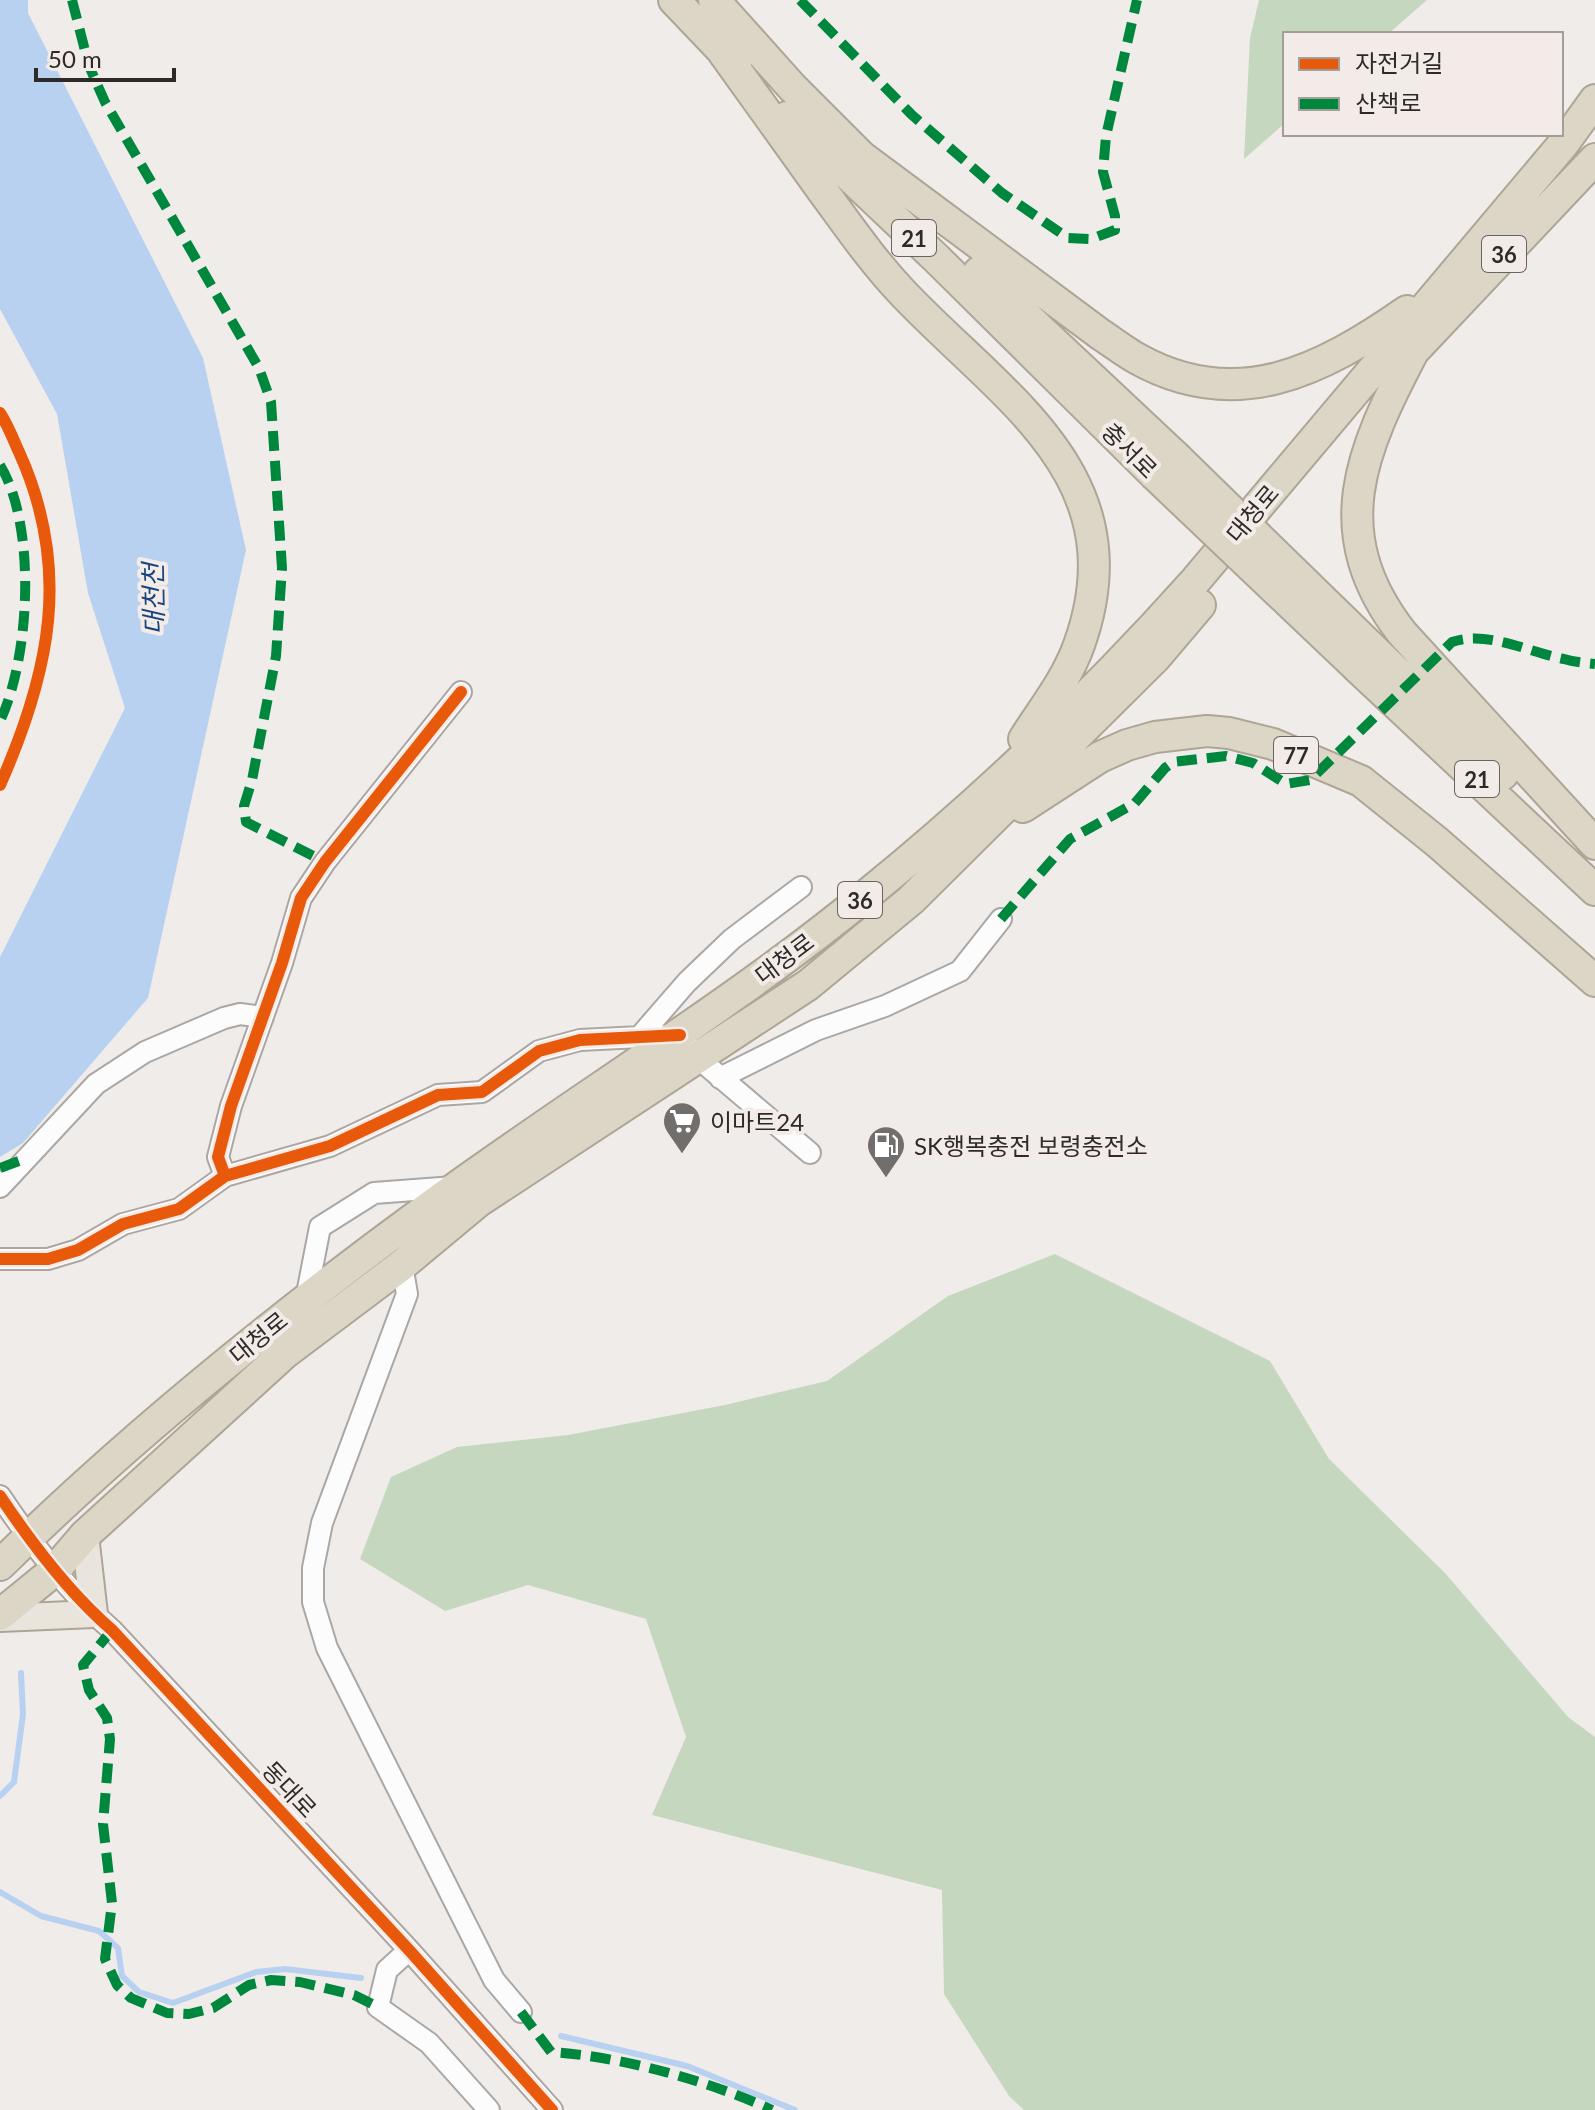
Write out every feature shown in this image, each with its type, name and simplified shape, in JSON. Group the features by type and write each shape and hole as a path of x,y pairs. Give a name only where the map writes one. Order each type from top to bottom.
{"highway":[{"name":"충서로","path":"674,0 805,135 1166,466"},
{"name":"충서로","path":"714,0 792,87 1166,466"},
{"path":"723,52 866,251 899,289 1036,425 1061,457 1082,498 1093,547 1092,596 1086,622 1064,677 998,779"},
{"name":"대청로","path":"0,1565 148,1430 258,1336 458,1186 680,1035 868,894 998,779 1133,651 1196,580 1564,143 1595,100"},
{"path":"858,154 1124,350 1165,371 1194,380 1243,383 1293,375 1346,352 1442,288"},
{"name":"대청로","path":"0,1616 55,1570 85,1535 285,1353 402,1265 479,1201 710,1068 911,900 1155,658 1414,350 1593,164"},
{"path":"1414,350 1391,394 1365,458 1357,511 1359,543 1366,573 1385,611 1402,633 1595,844"},
{"name":"21","path":"1166,466 1366,659 1595,890"},
{"name":"21","path":"1366,659 1595,860"},
{"name":"77","path":"956,854 1057,783 1127,745 1196,731 1229,733 1273,744 1361,781 1437,842 1595,981"}],"main road":[{"path":"0,1616 94,1614 85,1535"}],"street":[{"path":"225,1176 218,1157 231,1106 301,898 325,862 461,692"},
{"path":"641,1035 687,982 732,939 801,887"},
{"path":"710,1068 885,1006 960,971 1001,919"},
{"path":"0,1187 96,1084 145,1052 224,1018 240,1014 263,1017"},
{"path":"0,1259 48,1259 78,1250 123,1224 179,1209 225,1176 330,1146 438,1095 482,1092 539,1051 580,1040 680,1035 710,1068 810,1153"},
{"path":"306,1299 320,1227 374,1193 458,1186"},
{"path":"402,1265 407,1294 322,1523 313,1568 313,1602 327,1648 494,1980 521,2012"},
{"name":"동대로","path":"0,1496 28,1538 94,1614 409,1950 552,2110"},
{"path":"409,1950 387,1970 378,2007 429,2043 489,2110"}],"green space":[{"path":"1259,0 1427,0 1390,32 1283,32 1283,125 1244,159 1250,38"},
{"path":"1055,1254 1270,1361 1329,1459 1445,1573 1568,1717 1595,1737 1595,2110 1024,2110 1009,2096 944,1994 942,1890 652,1815 686,1737 646,1619 528,1585 445,1611 360,1559 391,1477 457,1447 568,1435 725,1405 827,1381 948,1296"}],"water":[{"name":"대천천","path":"0,0 28,0 28,13 203,358 246,550 148,998 23,1143 0,1157 0,957 125,708 88,593 57,414 0,309"}],"waterway":[{"path":"0,1796 14,1782 23,1714 21,1673"},
{"path":"0,1892 41,1916 99,1931 118,1948 122,1976 139,1992 173,2003 256,1972 285,1969 361,1978"},
{"path":"561,2036 687,2066 795,2110"}],"marked path":[{"path":"72,0 89,66 105,102 259,368 271,402 282,568 276,656 244,806 246,822 325,862"},
{"path":"800,0 912,115 1002,193 1068,238 1091,239 1115,230 1115,216 1103,172 1106,136 1137,0"},
{"path":"0,465 12,491 20,522 25,592 18,663 0,721"},
{"path":"1001,919 1070,839 1135,803 1173,762 1226,756 1253,763 1286,784 1310,780 1452,642 1494,640 1595,664"},
{"path":"0,1168 27,1158"},
{"path":"112,1630 83,1665 89,1690 107,1718 110,1739 103,1824 112,1903 105,1959 117,1985 131,1998 167,2013 189,2014 213,2008 249,1985 271,1980 300,1982 354,1995 378,2007"},
{"path":"521,2012 551,2052 634,2064 721,2089 772,2110"}],"cycle path":[{"path":"0,413 35,495 45,538 49,579 48,620 42,661 32,702 0,785"},
{"path":"225,1176 218,1157 231,1106 282,963 301,898 325,862 461,692"},
{"path":"0,1259 48,1259 78,1250 123,1224 179,1209 225,1176 330,1146 438,1095 482,1092 539,1051 580,1040 680,1035"},
{"path":"0,1496 66,1584 409,1950 552,2110"}],"place":[{"name":"이마트24","path":"682,1155"},
{"name":"SK행복충전 보령충전소","path":"886,1179"}]}
